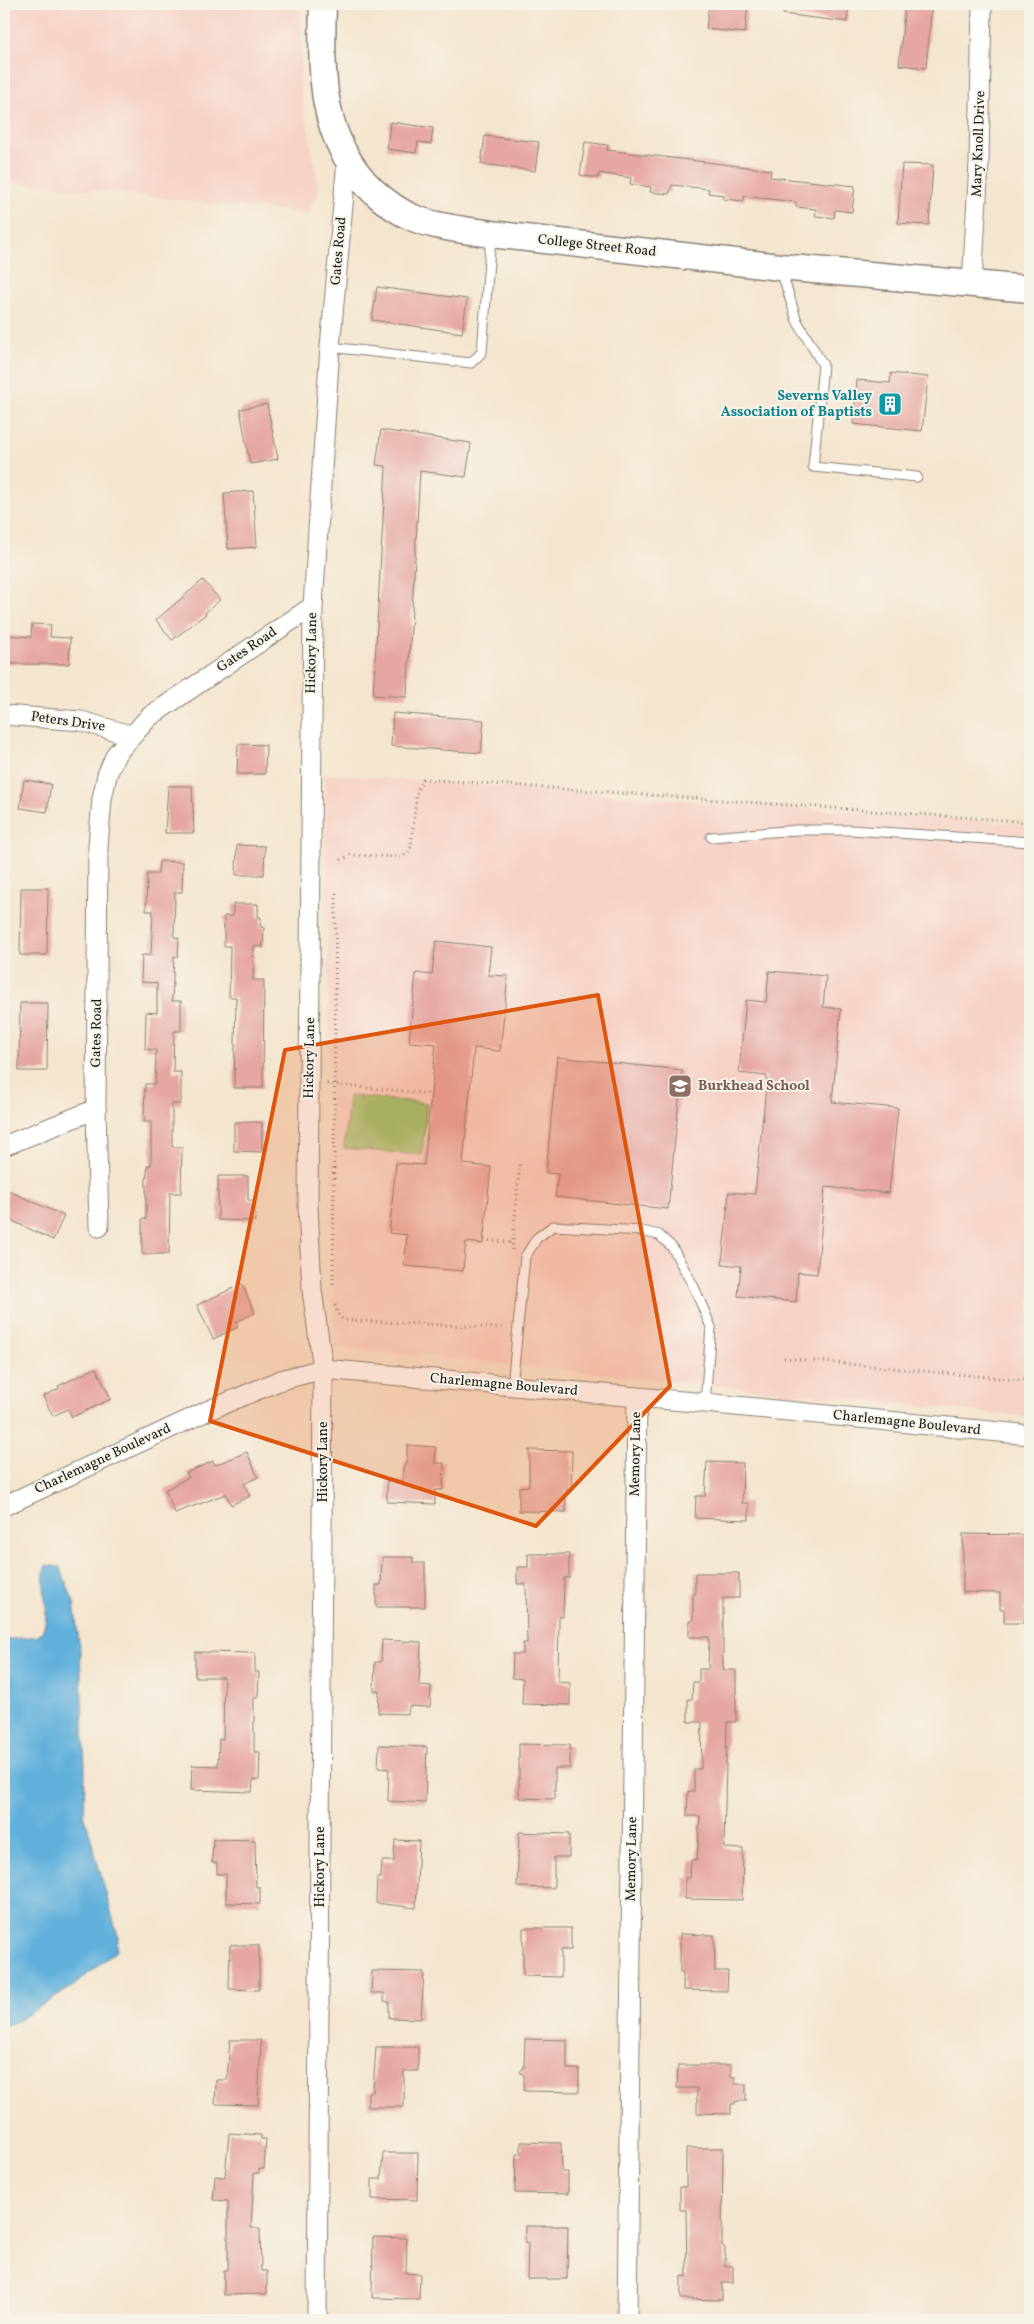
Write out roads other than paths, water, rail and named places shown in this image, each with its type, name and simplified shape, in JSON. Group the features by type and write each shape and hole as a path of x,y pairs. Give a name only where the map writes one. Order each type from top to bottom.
{"street":[{"name":"College Street Road","path":"323,4 322,58 326,101 335,137 347,161 360,178 383,200 415,219 447,227 491,234 780,267 1030,289"},
{"name":"Mary Knoll Drive","path":"972,284 979,163 982,4"},
{"name":"Gates Road","path":"99,1227 96,1109 98,846 102,799 107,775 116,754 130,735 149,717 313,606 330,347 347,161"},
{"name":"Hickory Lane","path":"313,606 308,1206 312,1290 323,1369 317,2320"},
{"name":"Peters Drive","path":"4,715 81,721 130,735"},
{"path":"4,1146 96,1109"},
{"name":"Charlemagne Boulevard","path":"4,1506 207,1410 281,1380 323,1369 705,1403 1030,1435"},
{"name":"Memory Lane","path":"626,2320 637,1397"}],"lane":[{"path":"330,347 471,363 482,352 491,234"},
{"path":"780,267 797,321 823,365 813,467 917,477"},
{"path":"711,837 797,830 851,830 1030,842"},
{"path":"512,1386 525,1256 537,1238 553,1226 642,1231 659,1236 672,1247 694,1287 711,1327 705,1403"}],"water":[{"path":"46,1565 60,1567 74,1603 80,1651 85,1768 84,1814 118,1937 117,1950 72,1987 17,2021 4,2026 4,1640 39,1636 44,1628 46,1611 44,1574"}],"place":[{"name":"Severns Valley Association of Baptists","path":"890,404"},
{"name":"Burkhead School","path":"680,1086"}]}
